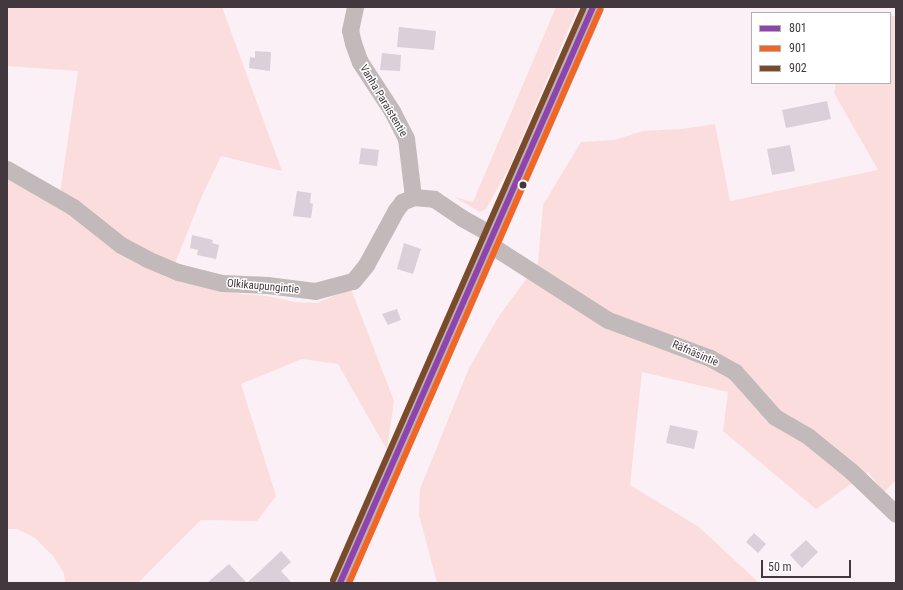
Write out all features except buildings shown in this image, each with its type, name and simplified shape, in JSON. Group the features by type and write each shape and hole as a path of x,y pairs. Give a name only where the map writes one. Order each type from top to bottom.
{"main road":[{"path":"340,583 593,7"}],"street":[{"name":"Vanha Paraistentie","path":"355,7 350,30 353,43 360,62 392,111 406,138 413,197"},
{"name":"Olkikaupungintie","path":"7,169 74,207 122,245 147,259 178,272 222,283 267,285 300,291 328,289 353,281 366,265 396,210 402,202 413,197"},
{"path":"413,197 434,199 491,239"},
{"name":"Räfnäsintie","path":"491,239 608,320 710,358 735,372 776,417 815,442 851,471 896,514"}],"shaded area":[{"path":"7,7 222,7 282,171 221,156 201,198 174,266 132,245 60,193 78,71 7,66"},
{"path":"556,7 578,7 509,168 486,209 480,212 454,197 473,202"},
{"path":"891,15 896,17 896,480 884,492 868,472 816,509 723,431 728,392 642,372 630,485 699,527 759,583 437,583 419,515 420,489 469,368 499,316 538,263 543,205 581,142 614,140 643,131 681,129 715,124 730,201 878,170 834,93 836,84 891,84"},
{"path":"7,175 219,289 295,302 317,303 351,289 394,401 387,450 338,364 302,359 241,384 276,496 257,521 201,520 138,583 65,583 64,573 53,556 35,538 17,529 7,529"}],"transit line":[{"name":"902","path":"333,580 584,7"},
{"name":"801","path":"340,583 593,7"},
{"name":"901","path":"349,583 600,10"}]}
